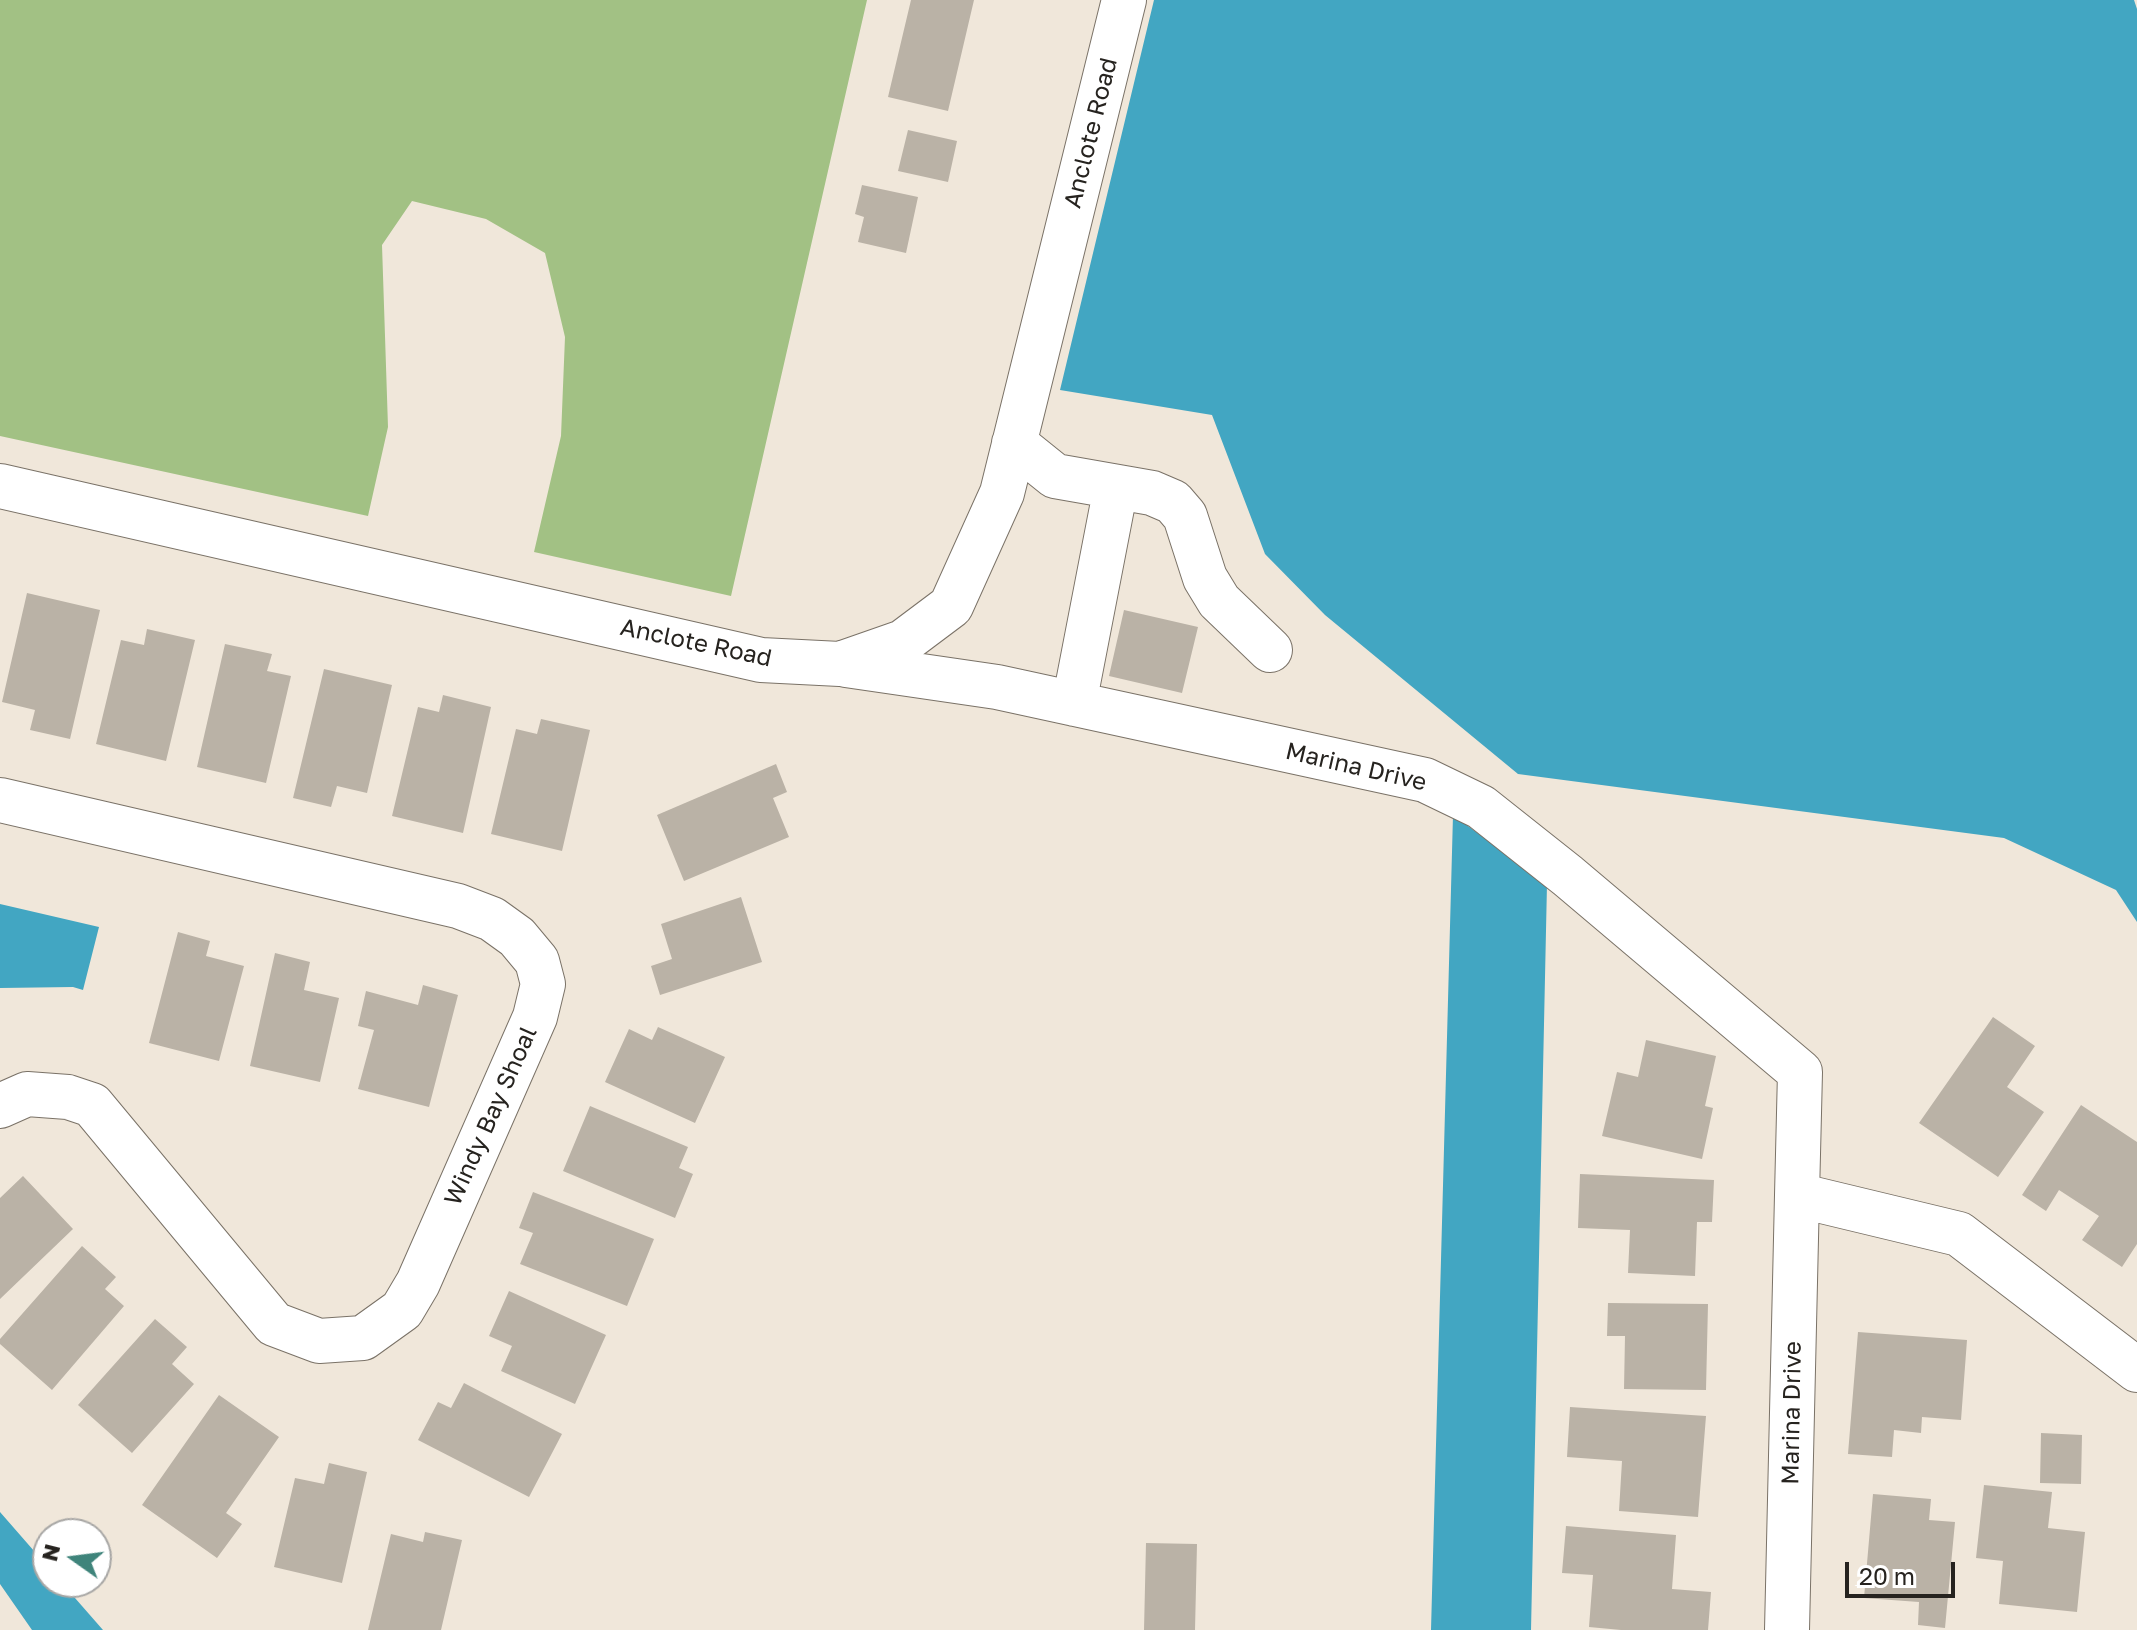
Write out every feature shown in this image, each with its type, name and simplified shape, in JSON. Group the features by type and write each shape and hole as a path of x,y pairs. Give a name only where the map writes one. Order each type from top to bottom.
{"street":[{"name":"Anclote Road","path":"0,486 761,660 840,664 903,642 951,606 1002,493 1124,0"},
{"path":"1014,443 1055,476"},
{"path":"1002,493 1055,476 1152,493 1173,502 1185,516 1205,578 1219,601 1270,650"},
{"path":"1074,704 1116,487"},
{"name":"Marina Drive","path":"840,664 997,687 1425,780 1481,807 1568,876 1800,1072 1787,1630"},
{"name":"Windy Bay Shoal","path":"0,800 458,906 492,919 517,937 537,961 543,984 535,1017 418,1283 402,1310 363,1338 319,1341 274,1324 92,1105 68,1097 27,1094 0,1106"},
{"path":"1797,1195 1959,1234 2137,1370"}],"green space":[{"path":"0,0 867,0 731,596 534,552 561,436 565,337 545,253 486,219 412,201 382,245 388,427 368,516 0,436"}],"water":[{"path":"1154,0 2134,0 2137,9 2137,922 2116,890 2004,838 1518,774 1325,615 1265,554 1212,415 1060,390"},
{"path":"1453,815 1547,884 1531,1630 1431,1630"},
{"path":"0,904 99,927 83,990 73,987 0,988"},
{"path":"0,1512 32,1549 32,1598 75,1598 103,1630 32,1630 0,1584"}],"building":[{"path":"911,0 974,0 948,111 888,97"},
{"path":"908,130 957,141 948,182 898,171"},
{"path":"862,185 918,197 906,253 858,242 864,217 855,214"},
{"path":"27,593 100,610 70,739 30,730 35,710 2,702"},
{"path":"1124,610 1198,627 1182,693 1109,676"},
{"path":"147,629 195,640 166,761 96,744 121,640 144,645"},
{"path":"225,644 272,654 267,671 291,676 266,783 197,767"},
{"path":"324,669 392,685 367,793 337,786 331,807 293,798"},
{"path":"443,695 491,707 463,833 392,816 418,707 439,712"},
{"path":"541,719 590,730 562,851 491,834 516,729 537,734"},
{"path":"776,764 787,792 773,798 789,837 684,881 657,815"},
{"path":"741,897 762,962 660,995 651,966 672,959 661,924"},
{"path":"178,932 210,941 206,956 244,966 219,1061 149,1043"},
{"path":"275,953 310,962 304,990 339,998 320,1082 250,1066"},
{"path":"423,985 458,995 429,1107 358,1089 374,1030 358,1026 366,991 418,1005"},
{"path":"1993,1017 2035,1046 2007,1087 2044,1112 1998,1177 1919,1123"},
{"path":"658,1027 725,1057 695,1123 605,1082 629,1029 652,1040"},
{"path":"1646,1040 1716,1056 1705,1106 1713,1108 1702,1159 1602,1136 1617,1072 1638,1077"},
{"path":"2081,1105 2137,1142 2137,1244 2122,1267 2082,1240 2099,1216 2059,1190 2046,1211 2022,1195"},
{"path":"590,1106 688,1147 679,1168 693,1174 675,1218 563,1171"},
{"path":"1580,1174 1714,1180 1712,1222 1697,1222 1695,1276 1628,1273 1630,1230 1578,1228"},
{"path":"23,1176 73,1229 0,1299 0,1198"},
{"path":"533,1192 654,1239 627,1306 520,1264 533,1233 519,1228"},
{"path":"82,1246 116,1277 105,1289 124,1306 52,1390 0,1344 0,1339"},
{"path":"509,1291 606,1335 575,1404 501,1371 512,1346 489,1336"},
{"path":"1608,1303 1708,1304 1706,1390 1624,1389 1625,1336 1607,1336"},
{"path":"155,1319 187,1347 172,1364 194,1384 132,1453 78,1405"},
{"path":"1858,1332 1967,1340 1961,1420 1922,1417 1921,1433 1894,1430 1892,1457 1848,1454"},
{"path":"464,1383 562,1434 529,1497 418,1440 438,1402 451,1408"},
{"path":"219,1395 279,1437 226,1513 242,1524 217,1558 142,1505"},
{"path":"1570,1407 1706,1416 1698,1517 1619,1511 1622,1461 1567,1457"},
{"path":"2041,1433 2082,1435 2081,1484 2040,1483"},
{"path":"329,1463 367,1472 342,1583 274,1567 295,1478 324,1484"},
{"path":"1984,1485 2052,1492 2048,1528 2085,1532 2077,1612 1999,1604 2003,1561 1976,1558"},
{"path":"1873,1494 1931,1499 1929,1520 1955,1522 1945,1628 1918,1625 1919,1602 1864,1598"},
{"path":"1566,1526 1676,1535 1672,1589 1711,1592 1708,1630 1589,1627 1593,1575 1562,1573"},
{"path":"425,1532 462,1540 441,1630 368,1630 391,1534 423,1542"},
{"path":"1146,1543 1197,1544 1195,1630 1144,1630"}]}
